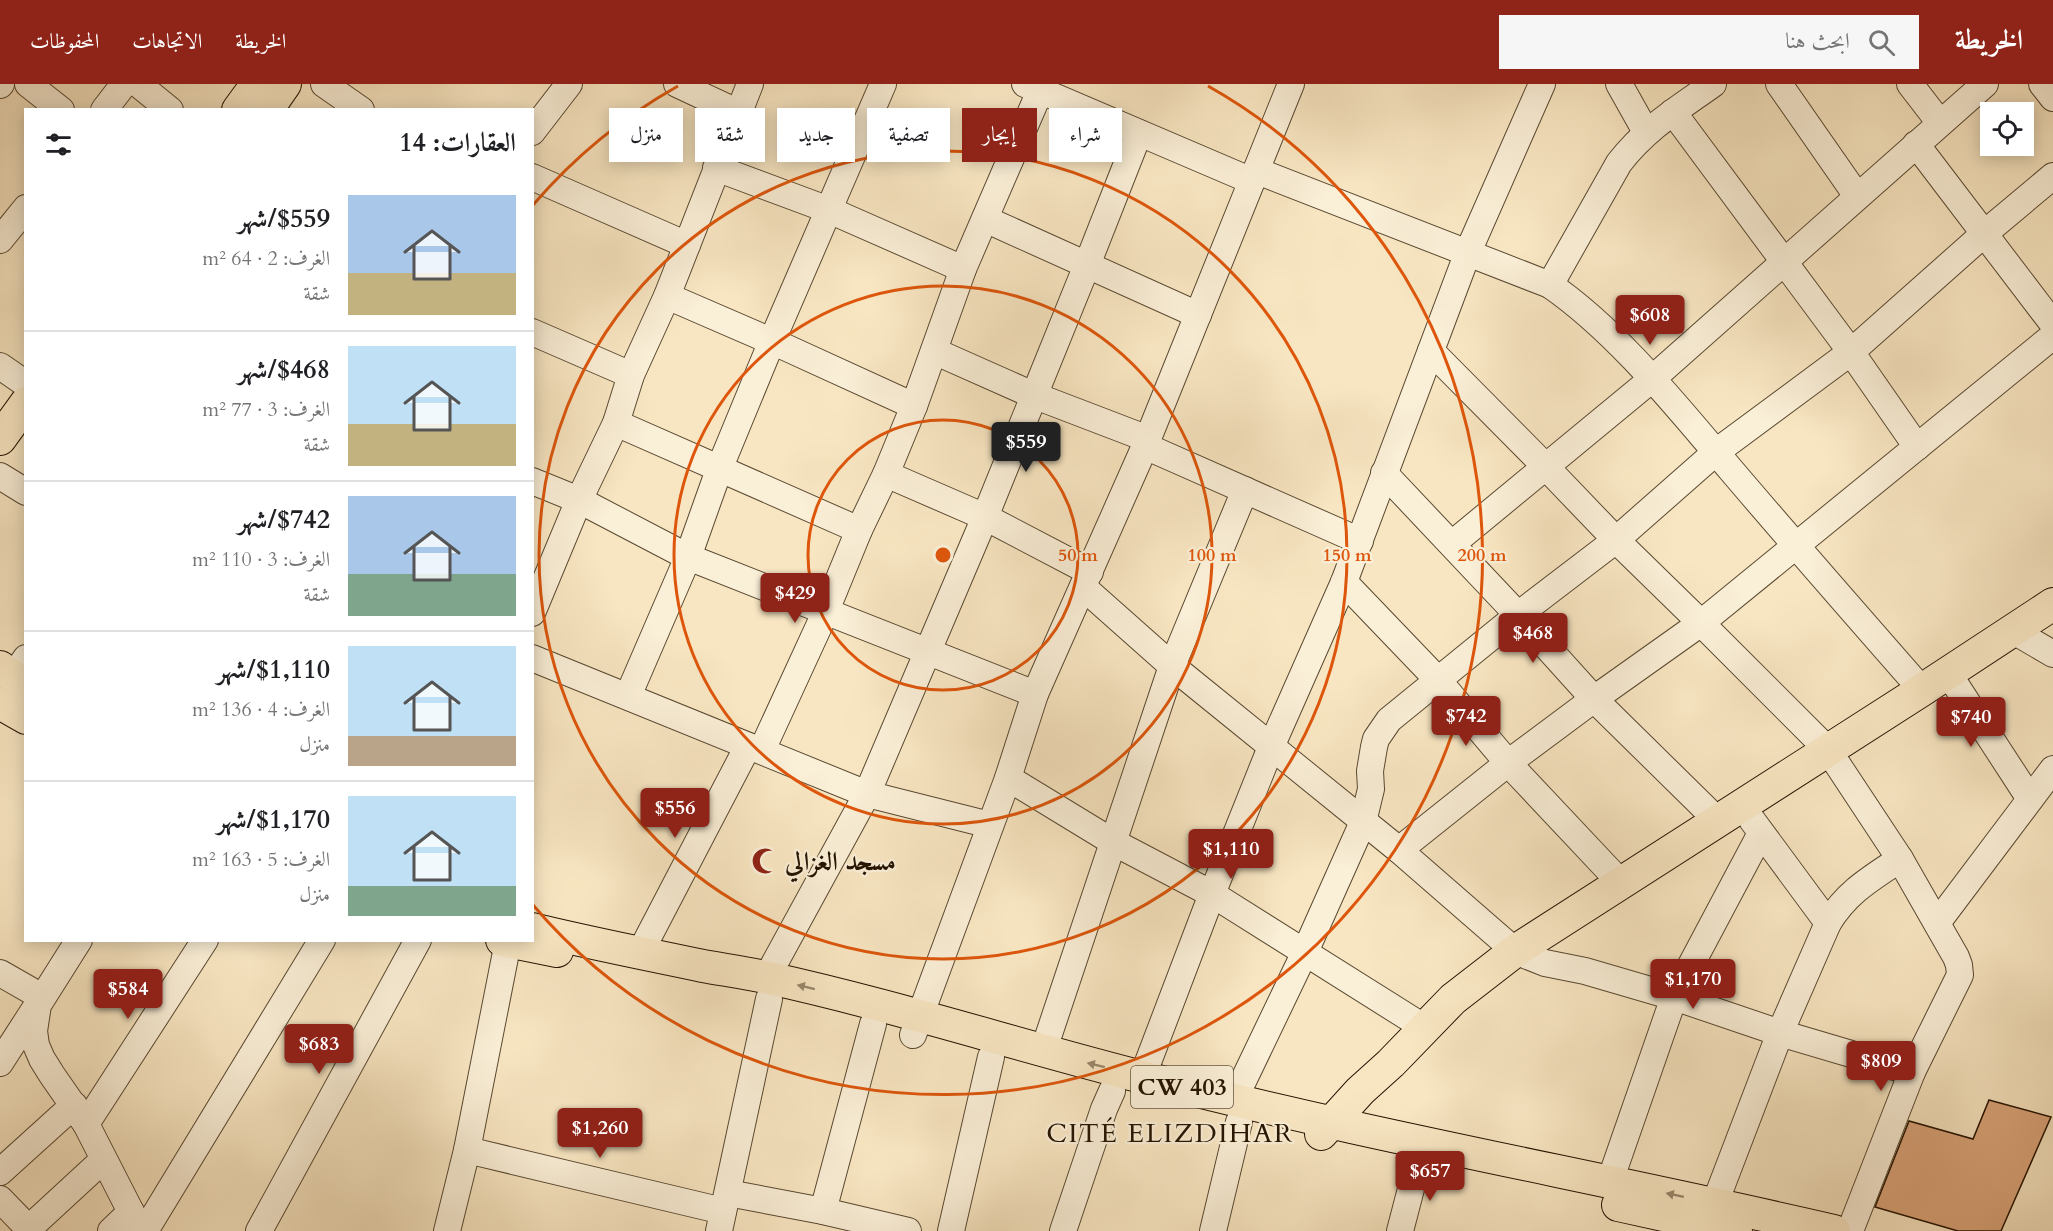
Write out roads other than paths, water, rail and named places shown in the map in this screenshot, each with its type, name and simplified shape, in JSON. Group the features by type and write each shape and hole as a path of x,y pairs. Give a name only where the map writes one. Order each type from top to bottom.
{"main road":[{"path":"239,108 256,84"},
{"path":"268,108 285,84"},
{"path":"0,439 24,406"},
{"path":"1324,1130 1360,1091 1470,985 1515,951 2053,604"},
{"path":"13,678 24,712"},
{"name":"CW 403","path":"534,940 640,953 916,1025 1043,1052 1142,1078 1237,1111"},
{"name":"CW 403","path":"531,942 571,954 768,988 873,1024 916,1025 991,1057 1112,1091 1237,1111 1380,1144 1610,1181 1715,1203 1802,1227 1834,1231"},
{"path":"1380,1144 1378,1110 1382,1086 1391,1063"},
{"name":"CW 403","path":"1380,1144 1418,1162 1736,1231"}],"street":[{"path":"28,84 58,108"},
{"path":"106,108 124,84"},
{"path":"138,84 168,108"},
{"path":"324,84 358,108"},
{"path":"534,129 569,84"},
{"path":"677,84 728,108"},
{"path":"741,108 750,84"},
{"path":"628,696 688,557 720,467 772,341 883,84"},
{"path":"916,1025 1008,778 1035,694 1147,443 1291,84"},
{"path":"1619,84 1646,132"},
{"path":"1550,285 1619,163 1646,132 1713,84"},
{"path":"1779,84 1857,196"},
{"path":"1910,84 1940,123"},
{"path":"1452,544 1652,379 1985,84"},
{"path":"2042,84 2053,98"},
{"path":"640,953 755,748 825,613 914,406 963,269 986,219 1036,86 1139,133 1468,252 1550,285 1593,320 1652,379 1922,690"},
{"path":"1142,1078 1212,894 1272,747 1344,582 1468,252 1536,86"},
{"path":"1673,112 1851,352 1917,447"},
{"path":"723,1212 768,988 867,794 985,517 1139,133"},
{"path":"1916,144 2053,324"},
{"path":"534,608 579,500 616,423 631,375 667,296 719,162"},
{"path":"716,168 829,210 963,269"},
{"path":"1213,1231 1237,1111 1363,822 1371,789 1370,771 1376,739 1389,720 1437,679 1616,540 1716,452 1851,352 1984,233 2053,176"},
{"path":"534,178 687,245"},
{"path":"986,219 1198,315"},
{"path":"667,296 914,406"},
{"path":"534,333 631,375"},
{"path":"1399,850 1508,763 1701,623 2053,336"},
{"path":"934,351 1147,443 1360,541"},
{"path":"1431,351 1616,540 1828,750 1900,859 1956,957 1960,975 1912,1072 1850,1231"},
{"path":"0,366 24,383"},
{"path":"616,423 860,530"},
{"path":"1384,473 1594,699 1730,812 1761,833 1828,923"},
{"path":"886,474 985,517 1087,579 1173,666 1399,850 1515,951 1545,963 1586,971 1674,997 1780,1033 1912,1072"},
{"path":"0,476 24,491"},
{"path":"534,482 579,500 688,557 1035,694"},
{"path":"1043,1052 1173,666 1245,490"},
{"path":"1344,582 1437,679 1508,763 1620,882"},
{"path":"2012,630 2053,654"},
{"path":"534,659 867,794 990,825"},
{"path":"1948,673 2030,799"},
{"path":"1937,923 2053,769"},
{"path":"1008,778 1113,842 1212,894 1425,1028"},
{"path":"1610,1181 1674,997 1761,833"},
{"path":"1715,1203 1780,1033 1828,923 1837,908 1858,886 1900,859"},
{"path":"0,1063 78,942"},
{"path":"0,1172 81,1114 204,942"},
{"path":"111,1231 138,1225 321,942"},
{"path":"259,1231 417,942"},
{"path":"447,1231 513,942"},
{"path":"0,973 40,1001"},
{"path":"40,1001 34,1031 36,1045 42,1059 81,1114 138,1225"},
{"path":"829,1219 873,1024"},
{"path":"951,1231 991,1057"},
{"path":"1063,1231 1112,1091"},
{"path":"467,1150 723,1212 829,1219 908,1231"},
{"path":"0,1199 29,1230 103,1160"},
{"path":"1400,1231 1418,1162"}],"place":[{"name":"مسجد الغزالي","path":"765,861"}],"district":[{"name":"CITÉ ELIZDIHAR","path":"1170,1133"}]}
